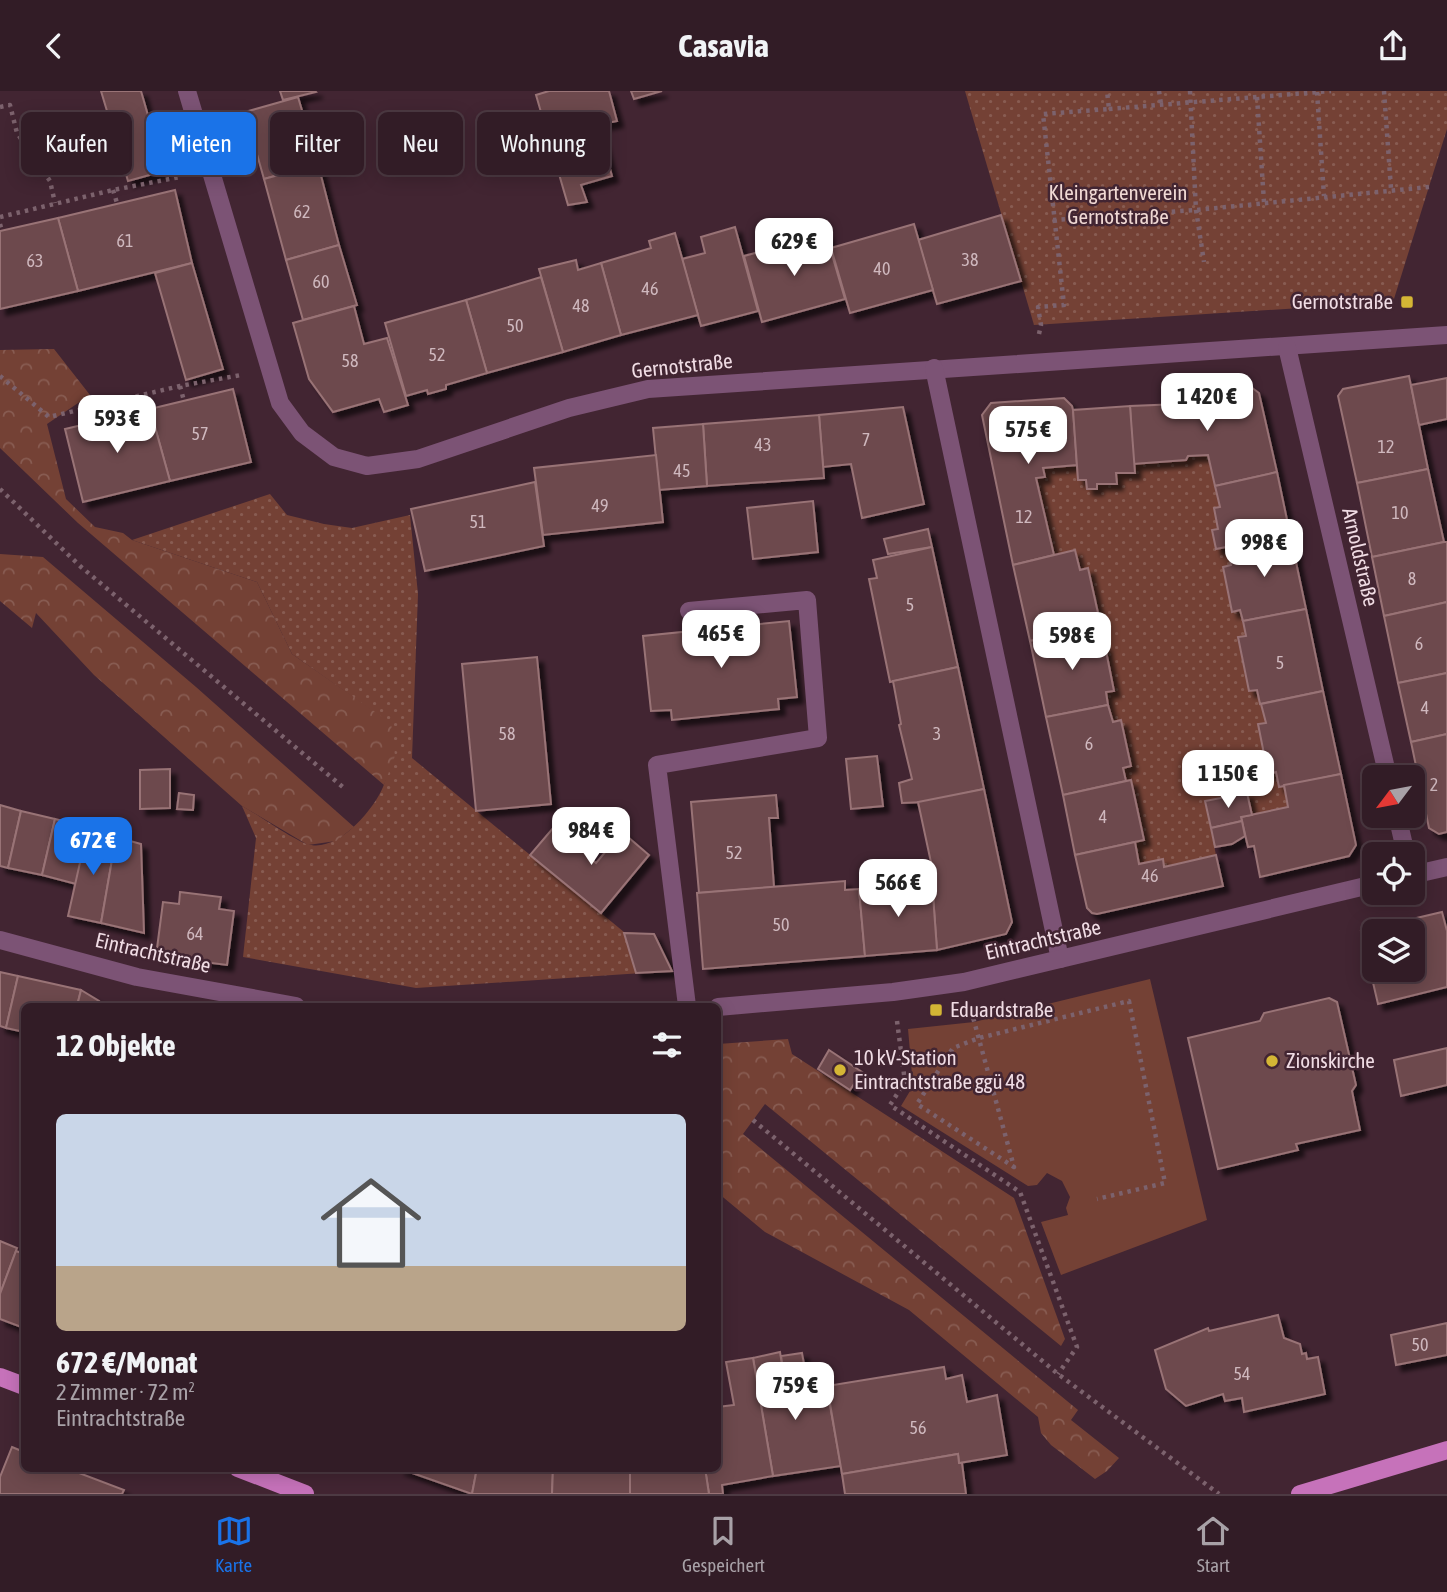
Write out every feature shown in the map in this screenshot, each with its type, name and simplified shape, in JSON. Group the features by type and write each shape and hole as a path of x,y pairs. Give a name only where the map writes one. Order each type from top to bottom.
{"main road":[{"path":"0,1377 21,1385"},
{"path":"1300,1494 1447,1450"},
{"path":"248,1472 305,1494"}],"street":[{"name":"Gernotstraße","path":"187,91 193,112"},
{"name":"Gernotstraße","path":"212,175 280,403 302,433 334,457 367,466 418,459 569,408 648,389 1447,335"},
{"name":"Arnoldstraße","path":"1287,347 1385,765"},
{"path":"933,368 1060,959"},
{"path":"687,1003 657,765 818,738 807,600 689,611"},
{"path":"1425,872 1447,867"},
{"name":"Eintrachtstraße","path":"721,1007 893,992 964,982 1362,887"},
{"name":"Eintrachtstraße","path":"0,940 137,977 280,1003"}],"path":[{"path":"1107,91 1109,109"},
{"path":"1159,91 1161,104"},
{"path":"1189,91 1196,210 1204,262"},
{"path":"1033,362 1041,325 1038,307 1064,305 1044,114 1331,91"},
{"path":"1384,91 1391,189"},
{"path":"1317,92 1324,196"},
{"path":"1255,95 1264,202"},
{"path":"0,107 10,105 17,133 50,181 55,203"},
{"path":"0,217 190,175"},
{"path":"1053,220 1196,210 1429,187"},
{"path":"113,190 117,203"},
{"path":"0,223 2,231"},
{"path":"0,376 49,417 180,386 270,370"},
{"path":"180,386 184,401"},
{"path":"120,400 124,416"},
{"path":"0,489 80,566 344,788"},
{"path":"893,992 905,1082 890,1105 1020,1192 1077,1347 1058,1374"},
{"path":"979,1038 1014,1167 917,1104 953,1048 979,1038 1129,1001 1165,1183 1097,1199"},
{"path":"753,1120 1058,1374 1219,1494"}],"green space":[{"name":"Kleingartenverein Gernotstraße","path":"965,91 1447,91 1447,129 1393,302 1034,325"},
{"path":"54,349 90,395 47,424 66,499 95,527 123,533 132,540 257,582 292,654 391,723 395,756 384,785 78,523 0,448 0,350"},
{"path":"1208,455 1220,507 1214,508 1218,529 1212,530 1216,549 1227,547 1231,565 1223,567 1232,611 1240,610 1246,636 1238,638 1249,691 1257,690 1266,723 1258,725 1268,774 1276,772 1279,786 1284,785 1288,807 1252,815 1205,801 1216,855 1164,867 1162,859 1139,864 1135,842 1144,839 1131,780 1126,781 1123,768 1131,766 1121,721 1113,722 1106,692 1114,690 1105,646 1097,648 1090,615 1098,613 1088,569 1080,570 1075,550 1054,555 1036,478 1045,477 1043,468 1077,465 1078,480 1086,480 1087,489 1097,489 1097,484 1117,484 1116,473 1134,473 1133,464 1185,460 1188,456"},
{"path":"270,494 287,515 324,524 352,528 410,515 418,594 412,758 624,932 655,934 672,971 416,988 243,957 256,838 242,806 307,844 330,843 341,837 362,818 383,787 388,765 391,724 292,654 257,582 132,540"},
{"path":"0,554 43,557 196,687 354,827 336,841 308,845 242,806 94,675 36,613 32,628 0,601"},
{"path":"1150,979 1207,1220 1061,1275 1041,1222 1068,1215 1066,1208 1070,1197 1062,1181 1047,1173 1037,1185 1028,1186 901,1106 913,1086 908,1029 974,1022"},
{"path":"788,1039 792,1054 1014,1198 1065,1339 1061,1346 765,1104 743,1134 1078,1410 1071,1420 1119,1458 1107,1471 1095,1479 1051,1445 1041,1433 1038,1417 909,1310 765,1232 721,1195 721,1044"}],"building":[{"path":"101,91 141,91 147,112 146,175 150,175 128,181 126,175 132,175 132,112 107,112"},
{"path":"280,91 315,91 316,92 283,100"},
{"path":"549,91 609,91 617,121 610,122 610,112 541,112 536,95"},
{"path":"631,91 662,91 634,99"},
{"path":"298,97 302,112 270,112 270,175 278,175 264,179 256,151 256,112 245,112"},
{"path":"610,169 612,176 581,185 587,202 568,205 559,175 610,175"},
{"path":"278,175 321,175 339,245 286,260 264,179"},
{"path":"175,190 192,263 78,291 58,218"},
{"path":"1001,215 1021,281 937,304 918,240"},
{"path":"58,218 78,291 0,309 0,231"},
{"path":"914,224 933,290 850,313 831,248"},
{"path":"735,227 758,311 701,326 682,259 705,253 701,237"},
{"path":"675,233 698,315 621,335 601,263 651,248 649,241"},
{"path":"826,234 845,299 762,322 744,256"},
{"path":"339,245 357,305 303,320 286,260"},
{"path":"576,260 578,270 601,263 621,335 563,352 539,269"},
{"path":"192,263 223,369 186,380 155,273"},
{"path":"541,277 563,352 487,373 466,300"},
{"path":"466,300 487,373 446,385 446,389 428,394 427,390 406,396 385,323"},
{"path":"354,306 364,344 387,338 408,405 384,412 379,399 333,412 309,379 293,323"},
{"path":"1409,376 1428,469 1357,483 1338,396 1343,389"},
{"path":"1447,378 1447,419 1419,425 1411,385"},
{"path":"1251,387 1259,393 1277,472 1215,486 1208,455 1188,456 1186,460 1133,464 1130,406 1180,404 1179,391"},
{"path":"233,389 251,462 170,481 150,409"},
{"path":"1064,398 1073,410 1077,465 1043,468 1045,477 1036,478 1054,555 1013,565 982,415 991,403"},
{"path":"1130,406 1135,473 1116,473 1117,484 1097,484 1097,489 1087,489 1086,480 1078,480 1073,410"},
{"path":"903,407 924,504 862,518 851,464 823,467 819,415"},
{"path":"150,409 170,481 83,502 65,429"},
{"path":"819,415 824,478 707,486 703,424"},
{"path":"703,424 707,486 659,490 653,428"},
{"path":"656,455 663,522 543,535 534,468"},
{"path":"1428,469 1444,542 1372,557 1357,483"},
{"path":"1277,472 1290,534 1216,549 1212,530 1218,529 1214,508 1220,507 1215,486"},
{"path":"535,482 544,546 425,571 411,509"},
{"path":"813,501 818,552 753,559 747,508"},
{"path":"928,529 932,547 888,554 884,539"},
{"path":"1290,534 1306,609 1243,621 1240,610 1232,612 1223,567 1231,565 1227,547"},
{"path":"1447,542 1447,602 1384,616 1372,557"},
{"path":"932,547 958,667 890,682 869,579 877,578 873,560"},
{"path":"1075,550 1080,570 1088,568 1098,613 1090,615 1093,627 1030,641 1013,565"},
{"path":"1447,602 1447,673 1398,683 1384,616"},
{"path":"1306,609 1323,691 1260,704 1257,690 1249,691 1238,637 1246,636 1243,621"},
{"path":"789,621 797,697 778,699 779,709 672,720 671,710 651,711 643,636"},
{"path":"1093,627 1097,648 1105,646 1114,691 1106,692 1108,705 1046,717 1030,641"},
{"path":"537,657 551,804 476,811 462,664"},
{"path":"958,667 984,789 926,802 902,803 899,783 912,779 899,725 901,724 893,681"},
{"path":"1447,673 1447,734 1411,742 1398,683"},
{"path":"1323,691 1341,774 1279,787 1276,772 1268,774 1258,724 1266,723 1261,704"},
{"path":"1108,705 1113,722 1121,720 1131,766 1123,768 1126,781 1063,795 1046,717"},
{"path":"1447,734 1447,832 1439,834 1429,828 1425,809 1425,765 1416,765 1411,742"},
{"path":"877,756 883,806 851,809 846,759"},
{"path":"170,769 170,808 140,809 140,770"},
{"path":"1341,774 1356,845 1349,856 1260,877 1254,846 1248,847 1241,817 1288,807 1284,785"},
{"path":"1131,780 1144,840 1075,855 1063,795"},
{"path":"984,789 1012,922 1006,934 937,950 932,881 935,881 918,802"},
{"path":"179,793 194,795 193,810 177,809"},
{"path":"1247,793 1252,815 1241,817 1242,821 1211,828 1205,801"},
{"path":"776,795 778,818 769,818 774,887 699,893 691,802"},
{"path":"0,805 21,811 8,868 0,866"},
{"path":"21,811 55,819 42,875 8,868"},
{"path":"55,819 88,827 76,884 42,875"},
{"path":"1242,821 1245,836 1232,844 1215,847 1211,828"},
{"path":"88,827 116,837 101,923 68,916"},
{"path":"554,827 596,863 622,832 649,855 601,913 530,855"},
{"path":"116,837 141,844 144,933 101,923"},
{"path":"1135,842 1139,864 1163,859 1164,867 1216,855 1223,886 1092,913 1087,908 1075,855"},
{"path":"845,881 845,890 859,889 865,956 703,969 697,893"},
{"path":"932,881 937,950 865,956 859,889"},
{"path":"180,892 221,897 219,909 234,911 227,965 156,956 163,902 179,904"},
{"path":"1442,912 1447,931 1447,987 1378,1004 1373,982 1425,982 1425,919 1412,919"},
{"path":"624,933 654,934 672,971 636,973"},
{"path":"0,972 18,976 6,1028 0,1026"},
{"path":"18,976 81,990 78,1003 21,1003 21,1031 6,1028"},
{"path":"81,990 99,1001 98,1003 78,1003"},
{"name":"Zionskirche","path":"1329,998 1337,1002 1356,1085 1352,1091 1360,1130 1296,1144 1298,1150 1218,1169 1188,1038 1260,1021 1264,1013"},
{"path":"1447,1048 1447,1085 1401,1096 1394,1060"},
{"name":"10 kV-Station Eintrachtstraße ggü 48","path":"829,1050 862,1072 850,1090 818,1069"},
{"path":"0,1241 17,1248 0,1294"},
{"path":"16,1251 21,1253 21,1327 0,1319 0,1294"},
{"path":"1278,1315 1284,1338 1300,1344 1302,1354 1306,1353 1307,1359 1318,1357 1325,1394 1244,1412 1242,1398 1225,1401 1223,1394 1186,1406 1166,1389 1155,1350 1208,1328 1209,1331"},
{"path":"1447,1323 1447,1355 1396,1365 1391,1335"},
{"path":"780,1352 787,1395 827,1389 841,1466 773,1476 753,1358"},
{"path":"802,1353 809,1392 787,1395 781,1356"},
{"path":"753,1358 773,1476 722,1485 723,1494 709,1494 706,1472 721,1472 721,1407 734,1405 726,1362"},
{"path":"944,1367 946,1379 962,1375 967,1402 997,1395 1007,1455 959,1463 958,1454 842,1474 827,1386"},
{"path":"12,1447 21,1451 21,1472 77,1472 124,1490 122,1494 0,1494 0,1477"},
{"path":"958,1454 959,1463 962,1463 966,1494 845,1494 842,1474"},
{"path":"409,1472 476,1472 472,1494"},
{"path":"476,1472 553,1472 552,1494 472,1494"},
{"path":"553,1472 630,1472 630,1494 552,1494"},
{"path":"630,1472 706,1472 709,1494 630,1494"}],"place":[{"name":"Gernotstraße","path":"1407,302"},
{"name":"Eduardstraße","path":"936,1010"},
{"name":"Zionskirche","path":"1272,1061"},
{"name":"10 kV-Station Eintrachtstraße ggü 48","path":"840,1070"}]}
